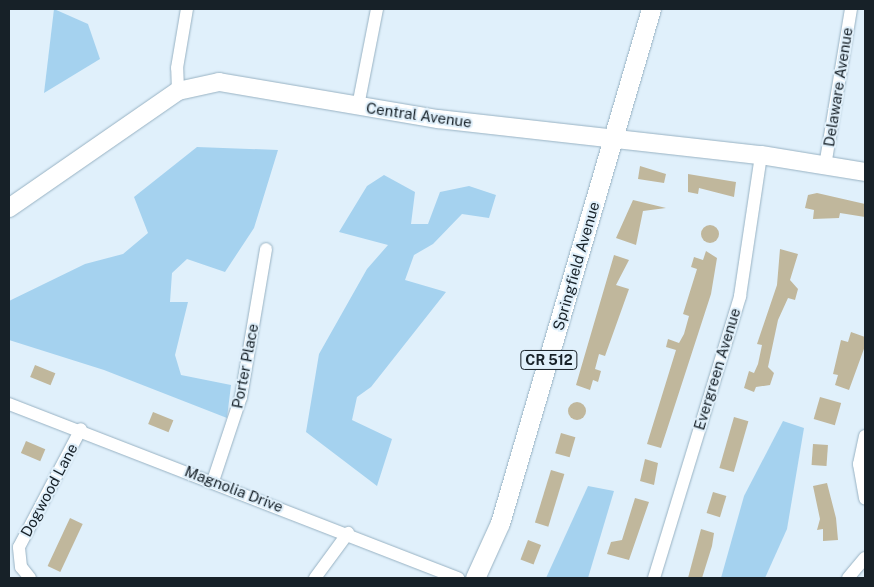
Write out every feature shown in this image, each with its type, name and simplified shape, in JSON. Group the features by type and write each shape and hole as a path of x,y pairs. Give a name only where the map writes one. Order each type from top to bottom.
{"main road":[{"name":"Springfield Avenue","path":"475,578 500,523 651,9"}],"street":[{"path":"178,91 177,68 187,9"},
{"path":"358,106 377,9"},
{"name":"Delaware Avenue","path":"826,166 851,9"},
{"name":"Central Avenue","path":"9,208 178,91 219,82 358,106 761,155 865,172"},
{"name":"Evergreen Avenue","path":"654,578 740,296 761,155"},
{"name":"Porter Place","path":"212,481 241,397 266,249"},
{"name":"Magnolia Drive","path":"9,404 81,429 458,578"},
{"name":"Dogwood Lane","path":"30,578 21,567 19,547 81,429"},
{"path":"865,436 859,464 865,498"},
{"path":"315,578 348,533"},
{"path":"848,578 865,558"}],"shaded area":[{"path":"54,9 88,24 100,59 44,93"},
{"path":"197,147 278,150 254,228 225,272 187,259 172,273 170,302 188,302 175,355 181,375 231,385 227,418 104,370 9,340 9,301 85,264 123,254 148,233 134,197"},
{"path":"384,175 415,192 411,224 428,224 440,192 469,186 496,195 489,218 462,214 433,244 414,255 405,280 446,292 371,387 357,397 352,420 392,439 377,486 306,432 319,354 367,269 388,245 339,232 367,186"},
{"path":"783,421 804,428 787,529 765,578 721,578 744,496"},
{"path":"588,486 614,491 588,578 546,578"}],"building":[{"path":"640,166 666,174 664,183 638,179"},
{"path":"688,174 736,182 734,197 699,188 698,194 688,192"},
{"path":"817,193 865,204 865,217 840,213 839,218 813,219 814,210 805,208 808,195"},
{"path":"633,200 666,208 643,211 636,245 616,238"},
{"path":"710,225 716,228 719,234 716,240 710,243 704,240 701,234 704,228"},
{"path":"780,249 798,254 790,280 798,289 795,300 788,298 778,320 768,367 774,373 770,385 756,387 754,392 744,388 749,371 754,373 758,364 762,345 757,344 777,285"},
{"path":"706,251 717,258 711,294 661,448 647,444 676,350 666,347 668,339 679,343 684,334 689,316 683,314 697,269 691,267 694,257 703,260"},
{"path":"614,255 629,260 616,285 629,289 605,356 599,354 595,369 601,371 598,382 593,380 590,390 576,385"},
{"path":"851,332 865,337 865,346 849,390 835,385 838,375 833,374 841,340 848,342"},
{"path":"35,365 55,373 51,385 30,377"},
{"path":"820,397 841,403 835,425 814,419"},
{"path":"573,402 581,402 586,407 584,418 573,420 568,415 568,407"},
{"path":"153,412 173,420 169,432 148,424"},
{"path":"734,417 748,421 734,472 719,468"},
{"path":"561,433 575,437 570,457 555,453"},
{"path":"26,441 45,449 40,461 21,453"},
{"path":"813,444 828,445 826,466 812,465"},
{"path":"645,459 658,463 654,485 640,481"},
{"path":"551,470 564,474 548,527 535,523"},
{"path":"827,483 836,518 838,540 823,541 823,529 817,530 820,519 813,486"},
{"path":"713,492 726,496 720,517 707,513"},
{"path":"635,498 649,502 629,560 607,554 611,542 622,540"},
{"path":"70,518 83,524 60,572 48,566"},
{"path":"701,529 714,533 712,546 702,578 688,578"},
{"path":"528,540 541,545 534,565 520,560"}]}
